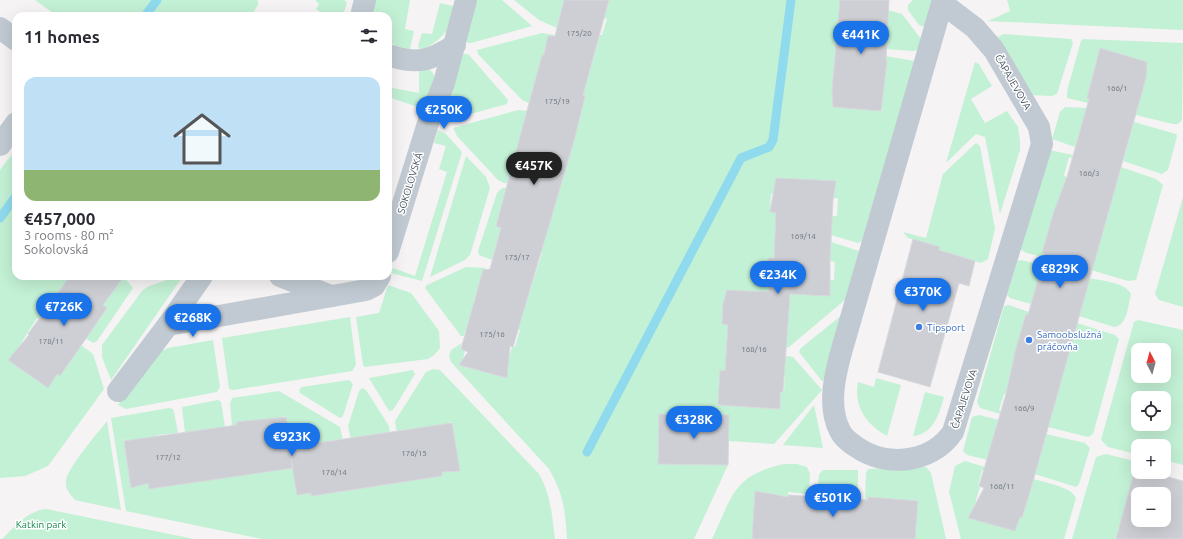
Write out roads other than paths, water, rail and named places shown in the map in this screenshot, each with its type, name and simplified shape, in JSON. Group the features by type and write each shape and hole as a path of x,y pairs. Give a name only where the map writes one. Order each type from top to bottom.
{"street":[{"path":"362,12 365,0"},
{"name":"SOKOLOVSKÁ","path":"392,240 455,45 466,0"},
{"name":"ČAPAJEVOVA","path":"943,2 975,28 994,50 1039,127 1042,144 953,432 948,440 936,449 918,458 900,460 883,458 864,452 846,439 840,431 835,410 835,381 842,349 943,2"},
{"path":"0,28 12,37"},
{"path":"392,57 404,61 424,61 455,45"},
{"path":"0,146 12,129"},
{"path":"118,391 168,325 199,280"},
{"path":"290,280 332,296"},
{"path":"168,325 366,290 374,286 378,280"}],"waterway":[{"path":"148,12 157,0"},
{"path":"587,452 741,158 769,147 773,140 791,0"},
{"path":"0,218 12,202"}],"place":[{"name":"Tipsport","path":"919,327"},
{"name":"Samoobslužná práčovňa","path":"1029,340"}],"park label":[{"name":"Katkin park","path":"41,524"}]}
